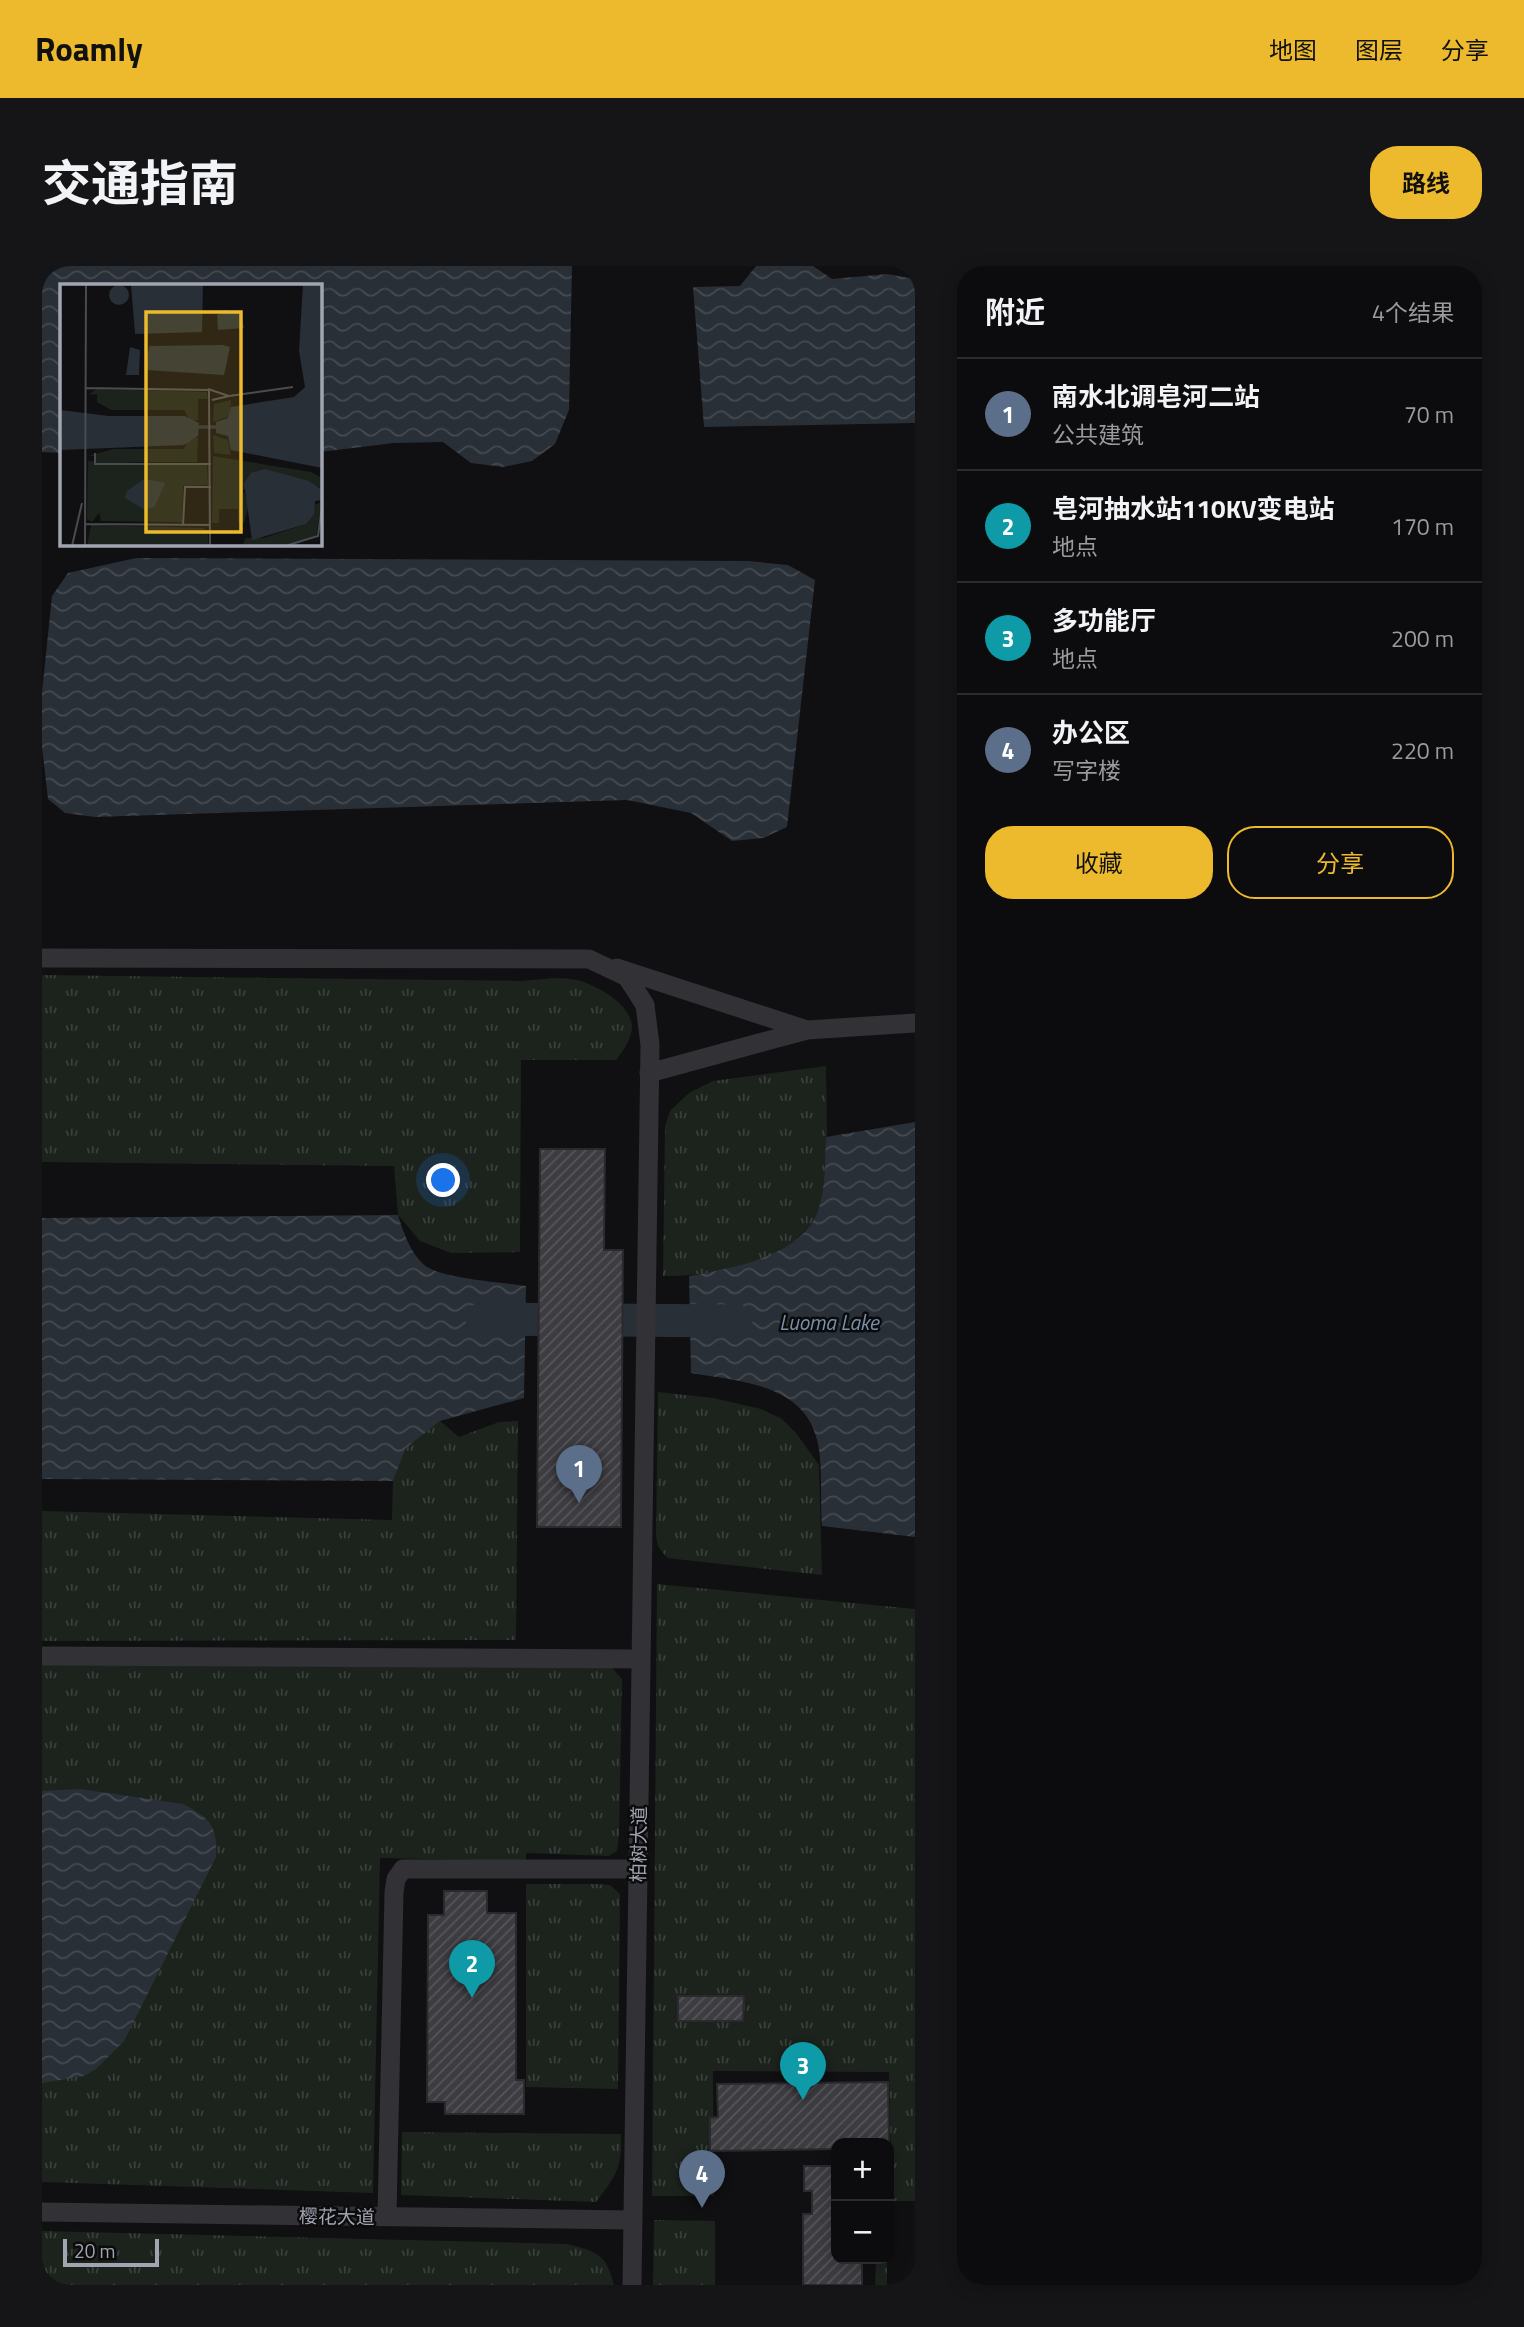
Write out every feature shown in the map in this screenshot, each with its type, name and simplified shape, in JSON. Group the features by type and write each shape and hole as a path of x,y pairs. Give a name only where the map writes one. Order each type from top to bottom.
{"lane":[{"path":"42,958 589,959 807,1030"},
{"name":"柏树大道","path":"589,959 627,977 645,1005 650,1045 632,2285"},
{"path":"649,1073 807,1030 915,1023"},
{"path":"42,1656 640,1659"},
{"path":"387,2217 394,1892 396,1879 403,1869 637,1870"},
{"name":"樱花大道","path":"42,2212 632,2220"}],"green space":[{"path":"42,975 522,981 571,979 589,984 617,1001 630,1017 632,1031 616,1060 521,1060 520,1252 451,1253 420,1241 398,1215 394,1166 42,1162"},
{"path":"826,1066 827,1143 824,1184 816,1215 804,1232 770,1256 748,1264 726,1270 663,1276 665,1126 670,1111 689,1093 713,1081"},
{"path":"658,1392 713,1398 761,1409 782,1419 796,1433 819,1465 822,1575 667,1558 658,1546 656,1536"},
{"path":"440,1421 459,1437 499,1422 518,1421 516,1640 42,1641 42,1511 392,1520 393,1481 406,1448"},
{"path":"657,1584 915,1609 915,2201 894,2201 894,2138 891,2138 889,2072 713,2071 714,2196 652,2196"},
{"path":"42,1663 602,1666 613,1669 622,1679 617,1851 609,1856 526,1853 526,1861 380,1858 373,2193 42,2182"},
{"path":"526,1884 610,1885 620,1894 618,2089 526,2087"},
{"path":"402,2132 621,2134 620,2155 617,2170 596,2202 401,2195"},
{"path":"654,2220 715,2221 715,2285 653,2285"},
{"path":"42,2231 567,2244 593,2252 604,2260 614,2285 42,2285"},
{"path":"876,2264 887,2264 887,2285 875,2285"}],"water":[{"path":"42,266 572,266 569,410 555,444 532,461 503,467 471,463 443,442 394,443 322,452 322,284 60,284 60,453 42,452"},
{"path":"756,266 813,266 832,279 887,274 915,279 915,423 704,427 693,287 740,286"},
{"path":"136,558 748,561 788,565 815,580 787,827 763,838 732,841 691,813 627,800 95,817 65,813 48,799 42,747 42,692 52,596 68,573"},
{"name":"Luoma Lake","path":"915,1122 915,1537 822,1526 818,1444 811,1424 800,1408 769,1389 691,1373 689,1276 762,1258 795,1241 808,1228 817,1213 822,1195 826,1137"},
{"path":"398,1215 414,1254 431,1269 471,1279 526,1286 524,1398 440,1421 406,1448 393,1481 42,1479 42,1218"},
{"path":"80,1789 183,1804 206,1819 214,1830 216,1857 124,2041 96,2069 84,2076 42,2083 42,1791"}],"building":[{"path":"540,1149 605,1149 604,1250 623,1250 621,1527 537,1527"},
{"path":"444,1891 487,1891 487,1913 516,1913 516,2080 524,2080 524,2114 445,2114 445,2102 427,2102 428,1915 444,1915"},
{"path":"678,1996 744,1996 743,2021 678,2021"},
{"path":"888,2082 889,2138 831,2138 831,2149 710,2151 710,2118 718,2117 717,2084"},
{"path":"804,2166 831,2166 831,2264 862,2264 862,2285 803,2285 803,2214 812,2214 812,2191 804,2191"}],"waterway":[{"path":"482,1319 736,1321"}],"place":[{"name":"南水北调皂河二站","path":"579,1503"},
{"name":"皂河抽水站110KV变电站","path":"472,1998"},
{"name":"多功能厅","path":"803,2100"},
{"name":"办公区","path":"702,2208"}]}
